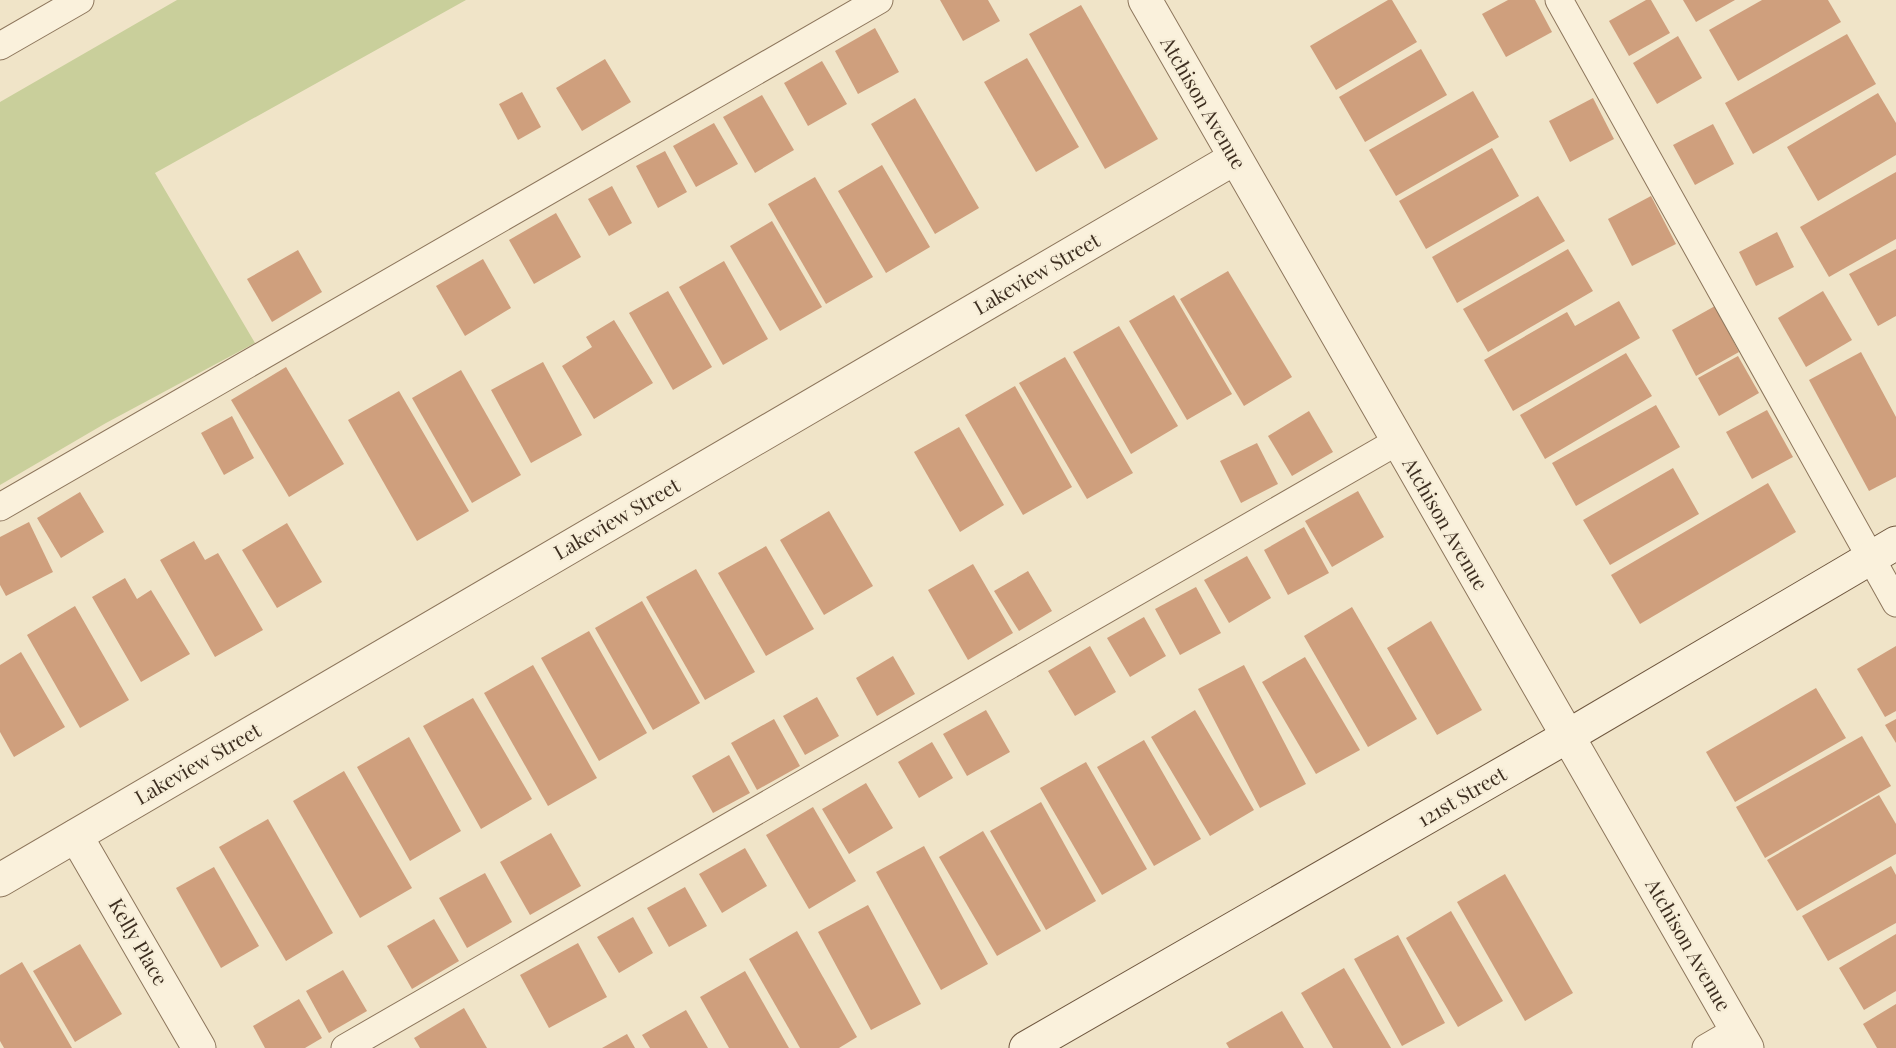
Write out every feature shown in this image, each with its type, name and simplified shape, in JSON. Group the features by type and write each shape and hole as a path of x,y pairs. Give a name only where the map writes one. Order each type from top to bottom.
{"street":[{"name":"Atchison Avenue","path":"1145,0 1742,1039"},
{"name":"Lakeview Street","path":"0,880 1235,158"},
{"name":"121st Street","path":"1026,1048 1568,736 1883,551"},
{"name":"Kelly Place","path":"76,836 200,1048"}],"lane":[{"path":"0,46 80,0"},
{"path":"0,507 879,0"},
{"path":"1559,0 1883,551 1896,603"},
{"path":"345,1048 1398,441"},
{"path":"1706,1048 1742,1039"}],"green space":[{"path":"177,0 466,0 155,173 255,343 106,423 0,485 0,102"}],"building":[{"path":"940,0 988,0 1000,21 963,41"},
{"path":"1388,0 1392,0 1417,42 1336,90 1310,46"},
{"path":"1508,0 1535,0 1552,32 1506,57 1482,14"},
{"path":"1646,0 1651,0 1670,33 1629,56 1609,21"},
{"path":"1683,0 1735,0 1696,22"},
{"path":"1762,0 1828,0 1841,22 1738,81 1709,30"},
{"path":"1081,5 1158,139 1105,169 1029,34"},
{"path":"875,28 899,72 858,94 835,51"},
{"path":"1847,34 1876,84 1753,154 1725,103"},
{"path":"1678,36 1702,78 1657,104 1633,63"},
{"path":"1421,49 1447,95 1365,142 1339,97"},
{"path":"1027,58 1079,147 1036,172 984,82"},
{"path":"605,59 631,102 582,131 556,88"},
{"path":"822,61 847,104 808,126 784,83"},
{"path":"1473,91 1499,137 1396,196 1369,150"},
{"path":"522,92 541,127 518,140 499,104"},
{"path":"1878,93 1896,123 1896,155 1818,201 1787,147"},
{"path":"762,95 794,150 755,173 723,117"},
{"path":"915,98 979,208 935,234 871,124"},
{"path":"1593,98 1614,139 1570,162 1549,121"},
{"path":"714,123 738,164 696,187 673,146"},
{"path":"1713,124 1734,164 1695,185 1673,145"},
{"path":"1492,148 1519,196 1426,249 1399,201"},
{"path":"665,151 687,192 658,208 636,166"},
{"path":"882,165 930,247 886,273 838,191"},
{"path":"1896,172 1896,239 1829,277 1800,227"},
{"path":"815,177 873,277 826,304 768,204"},
{"path":"612,186 632,223 609,236 588,199"},
{"path":"1538,196 1565,241 1457,303 1432,257"},
{"path":"1651,196 1676,244 1632,266 1608,219"},
{"path":"556,213 581,257 534,284 509,240"},
{"path":"772,221 822,307 780,331 730,246"},
{"path":"1777,232 1794,267 1756,286 1739,252"},
{"path":"1568,249 1593,291 1488,352 1463,309"},
{"path":"1896,249 1896,316 1878,326 1849,274"},
{"path":"298,250 322,292 272,322 247,279"},
{"path":"483,259 511,308 465,336 436,286"},
{"path":"724,261 768,339 723,365 679,287"},
{"path":"1228,271 1292,377 1244,406 1180,299"},
{"path":"668,291 712,367 673,390 629,313"},
{"path":"1823,291 1852,340 1806,367 1778,318"},
{"path":"1174,295 1232,394 1187,420 1129,321"},
{"path":"1619,301 1640,338 1513,411 1484,360 1567,312 1575,326"},
{"path":"1715,306 1739,352 1696,376 1672,330"},
{"path":"614,320 653,383 594,419 562,366 592,347 586,337"},
{"path":"1119,326 1178,426 1131,454 1073,352"},
{"path":"1861,352 1896,417 1896,477 1869,491 1809,380"},
{"path":"1626,353 1652,396 1545,459 1520,415"},
{"path":"1738,356 1759,393 1719,416 1698,378"},
{"path":"1065,357 1133,473 1087,499 1019,383"},
{"path":"543,362 582,435 531,463 491,390"},
{"path":"286,367 344,464 289,497 231,400"},
{"path":"461,370 521,475 472,503 412,398"},
{"path":"1015,386 1072,487 1023,515 965,415"},
{"path":"399,391 469,511 417,541 348,420"},
{"path":"1656,405 1680,447 1576,506 1552,463"},
{"path":"1767,410 1793,457 1752,479 1726,432"},
{"path":"1309,411 1333,452 1292,476 1268,436"},
{"path":"232,416 254,458 224,475 201,433"},
{"path":"959,427 1004,505 960,532 914,452"},
{"path":"1257,443 1278,484 1241,503 1220,461"},
{"path":"1673,468 1699,514 1610,565 1583,520"},
{"path":"1768,483 1796,532 1640,624 1611,575"},
{"path":"1358,491 1384,537 1332,567 1305,521"},
{"path":"80,492 104,532 61,558 37,518"},
{"path":"829,511 873,586 824,615 780,540"},
{"path":"29,522 53,572 6,596 0,585 0,537"},
{"path":"287,523 322,582 277,608 242,550"},
{"path":"1304,527 1329,573 1288,595 1264,550"},
{"path":"194,541 205,560 218,553 263,630 215,657 160,560"},
{"path":"766,546 814,629 766,656 718,573"},
{"path":"1247,556 1271,598 1229,623 1204,580"},
{"path":"973,564 1013,633 968,660 928,590"},
{"path":"696,569 755,672 705,700 646,597"},
{"path":"1028,571 1052,611 1019,631 994,591"},
{"path":"125,578 137,599 151,590 190,654 141,682 92,597"},
{"path":"1196,587 1221,633 1180,655 1155,609"},
{"path":"642,601 700,703 653,730 595,628"},
{"path":"75,606 129,700 80,728 27,635"},
{"path":"1352,607 1417,719 1368,747 1304,636"},
{"path":"1144,617 1166,656 1130,677 1107,638"},
{"path":"1431,621 1482,710 1437,735 1387,648"},
{"path":"589,631 647,733 599,761 541,658"},
{"path":"1090,646 1116,692 1075,716 1048,671"},
{"path":"1896,646 1896,711 1885,717 1857,669"},
{"path":"21,652 65,727 14,757 0,732 0,665"},
{"path":"893,656 915,694 877,716 856,678"},
{"path":"1305,657 1360,750 1316,774 1262,682"},
{"path":"533,665 597,778 548,806 484,693"},
{"path":"1244,665 1306,784 1260,808 1198,689"},
{"path":"1816,688 1846,738 1735,802 1706,752"},
{"path":"817,697 839,736 805,755 783,716"},
{"path":"473,698 532,799 481,829 423,726"},
{"path":"986,710 1010,752 967,776 943,734"},
{"path":"1195,710 1254,810 1210,836 1151,737"},
{"path":"774,719 800,766 757,790 731,743"},
{"path":"1896,719 1896,743 1885,725"},
{"path":"1862,736 1891,786 1765,858 1736,807"},
{"path":"409,737 461,831 410,861 357,767"},
{"path":"1144,740 1201,839 1154,866 1097,767"},
{"path":"932,742 953,778 919,798 898,762"},
{"path":"729,755 750,793 713,813 692,776"},
{"path":"1086,762 1147,869 1102,895 1040,788"},
{"path":"344,771 412,888 360,918 293,801"},
{"path":"866,783 893,828 849,854 822,809"},
{"path":"1879,795 1896,824 1896,854 1797,911 1767,860"},
{"path":"1041,802 1096,901 1046,930 990,831"},
{"path":"813,807 856,881 809,909 766,835"},
{"path":"268,819 333,933 286,961 219,847"},
{"path":"983,831 1041,931 997,956 939,857"},
{"path":"551,833 581,886 530,915 500,862"},
{"path":"924,846 988,964 941,990 876,872"},
{"path":"745,848 767,886 722,913 699,874"},
{"path":"1891,866 1896,875 1896,923 1828,961 1802,916"},
{"path":"214,867 259,946 221,968 176,888"},
{"path":"485,873 512,922 467,948 439,898"},
{"path":"1505,874 1573,993 1525,1021 1457,902"},
{"path":"685,887 707,926 669,947 647,908"},
{"path":"868,905 921,1004 871,1030 818,932"},
{"path":"1451,911 1503,1001 1458,1027 1406,938"},
{"path":"633,917 653,953 619,973 597,937"},
{"path":"434,919 459,961 412,989 387,946"},
{"path":"797,931 857,1037 839,1048 800,1048 749,959"},
{"path":"1896,934 1896,991 1864,1010 1839,968"},
{"path":"1398,935 1445,1023 1402,1046 1354,959"},
{"path":"578,943 607,997 549,1028 520,975"},
{"path":"80,944 122,1014 75,1042 33,971"},
{"path":"22,962 72,1048 4,1048 0,1041 0,975"},
{"path":"1344,968 1391,1048 1333,1048 1301,993"},
{"path":"343,970 367,1011 329,1033 306,991"},
{"path":"745,971 789,1048 729,1048 700,997"},
{"path":"299,999 322,1038 305,1048 265,1048 253,1026"},
{"path":"1896,1004 1896,1048 1877,1048 1863,1024"},
{"path":"464,1008 487,1048 420,1048 414,1038"},
{"path":"686,1010 708,1048 650,1048 642,1035"},
{"path":"1282,1011 1304,1048 1229,1048 1226,1043"},
{"path":"627,1034 635,1048 602,1048"}]}
